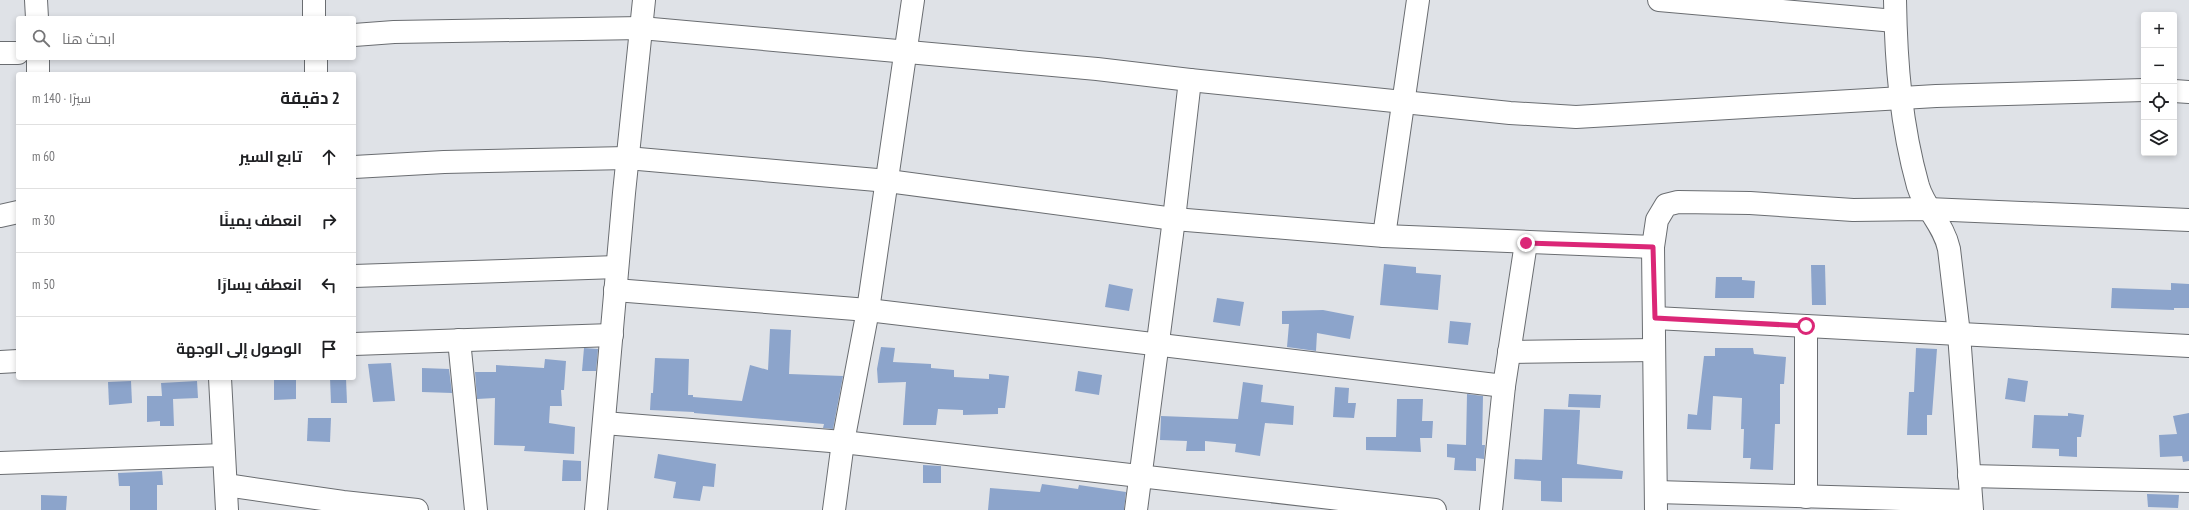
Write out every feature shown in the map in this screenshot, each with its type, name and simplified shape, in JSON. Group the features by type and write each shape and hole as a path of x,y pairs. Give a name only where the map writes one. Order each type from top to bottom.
{"street":[{"path":"36,0 37,16"},
{"path":"314,0 314,16"},
{"path":"596,510 627,158 644,0"},
{"path":"834,510 843,442 868,310 888,181 913,0"},
{"path":"1384,236 1402,102 1418,0"},
{"path":"1659,0 1895,21"},
{"path":"1895,0 1900,98 1919,187 1928,209 1946,238 1959,334 1971,506 1806,497 1656,501 1653,247 1657,220 1666,205 1678,202 1750,203 1853,210 1928,209 2189,220"},
{"path":"356,35 394,32 641,28 905,53 1097,69 1402,102 1576,117 1900,98 2141,90"},
{"path":"0,53 16,53"},
{"path":"38,60 38,72"},
{"path":"316,60 316,72"},
{"path":"1136,510 1174,219 1190,80"},
{"path":"2177,91 2189,92"},
{"path":"356,167 444,162 627,158 888,181 1174,219 1384,236 1653,247"},
{"path":"0,216 16,212"},
{"path":"1491,510 1504,386 1526,243"},
{"path":"356,276 617,267"},
{"path":"615,290 868,310 1504,386"},
{"path":"1655,318 2189,346"},
{"path":"1806,326 1806,497"},
{"path":"356,344 612,335"},
{"path":"459,340 476,510"},
{"path":"1509,352 1654,350"},
{"path":"0,362 16,361"},
{"path":"220,380 227,510"},
{"path":"604,423 843,442 1140,478 1411,509 1435,510"},
{"path":"0,463 224,455"},
{"path":"1969,476 2189,481"},
{"path":"226,485 343,502 417,510"}],"building":[{"path":"1384,264 1416,267 1416,273 1441,275 1438,310 1380,305"},
{"path":"1811,265 1825,265 1826,305 1812,305"},
{"path":"1716,277 1742,277 1742,280 1755,281 1754,298 1715,298"},
{"path":"2171,283 2189,284 2189,308 2174,308 2174,310 2111,308 2112,288 2171,290"},
{"path":"1109,284 1133,289 1129,311 1105,307"},
{"path":"1217,298 1244,302 1240,326 1213,322"},
{"path":"1323,310 1354,316 1350,339 1317,333 1316,351 1287,347 1289,324 1282,324 1282,311"},
{"path":"1450,321 1471,323 1468,345 1448,343"},
{"path":"770,329 791,330 789,374 843,376 833,429 823,428 824,424 694,412 650,410 651,393 653,393 655,358 689,359 688,395 693,395 693,397 742,401 750,365 768,370"},
{"path":"881,347 895,348 893,362 931,364 931,368 954,370 954,377 989,379 989,374 1009,376 1005,408 998,408 998,414 963,415 963,410 938,409 936,425 903,425 906,382 878,383 877,369"},
{"path":"584,348 598,349 596,371 582,371"},
{"path":"1715,348 1753,348 1754,354 1786,357 1784,384 1780,384 1780,424 1775,424 1773,470 1750,469 1751,458 1743,458 1744,429 1741,429 1742,398 1713,396 1711,430 1687,429 1688,414 1697,415 1704,356 1715,356"},
{"path":"1916,348 1937,349 1932,415 1927,415 1927,435 1907,435 1909,392 1914,392"},
{"path":"545,359 566,361 564,390 561,390 562,406 550,406 549,423 575,427 574,454 524,451 525,446 494,445 495,398 477,399 475,372 496,372 496,365 544,368"},
{"path":"391,363 395,401 373,402 368,364"},
{"path":"422,368 449,369 452,393 422,392"},
{"path":"1078,371 1102,375 1099,395 1075,391"},
{"path":"2008,378 2028,381 2025,402 2005,399"},
{"path":"274,380 296,380 296,399 274,400"},
{"path":"330,380 346,380 347,403 331,403"},
{"path":"131,381 132,403 109,405 108,382"},
{"path":"197,381 198,398 173,399 174,426 160,426 160,421 147,422 147,396 162,396 161,383"},
{"path":"1243,382 1263,385 1261,402 1294,406 1293,425 1265,423 1260,456 1235,452 1236,444 1205,441 1205,451 1186,451 1187,441 1160,440 1161,416 1238,419"},
{"path":"1335,387 1349,388 1348,403 1356,403 1354,418 1333,417"},
{"path":"1467,394 1483,396 1482,445 1485,445 1484,459 1476,458 1476,471 1454,470 1455,458 1447,457 1447,444 1466,445"},
{"path":"1569,394 1601,395 1600,408 1568,407"},
{"path":"1397,399 1423,399 1422,421 1433,421 1432,438 1420,438 1421,452 1366,450 1366,437 1396,437"},
{"path":"1544,409 1580,410 1577,464 1623,471 1622,479 1562,478 1562,502 1541,501 1541,481 1514,479 1515,459 1542,460"},
{"path":"2068,413 2084,415 2081,437 2077,437 2077,457 2059,456 2059,449 2032,448 2034,415 2068,416"},
{"path":"2189,413 2189,461 2183,462 2182,456 2160,457 2159,435 2177,434 2173,416"},
{"path":"308,418 331,418 330,442 307,441"},
{"path":"658,454 716,464 714,487 703,486 700,501 673,498 676,482 654,478"},
{"path":"563,460 581,461 581,481 562,481"},
{"path":"923,465 941,466 941,483 923,483"},
{"path":"162,471 163,485 157,485 157,510 130,510 130,486 119,486 118,473"},
{"path":"1042,484 1078,489 1079,485 1126,492 1124,510 988,510 990,488 1040,492"},
{"path":"2147,494 2179,495 2178,508 2148,507"},
{"path":"41,495 67,496 66,510 41,510"}],"route":[{"path":"1526,243 1653,247 1655,318 1806,326"}]}
